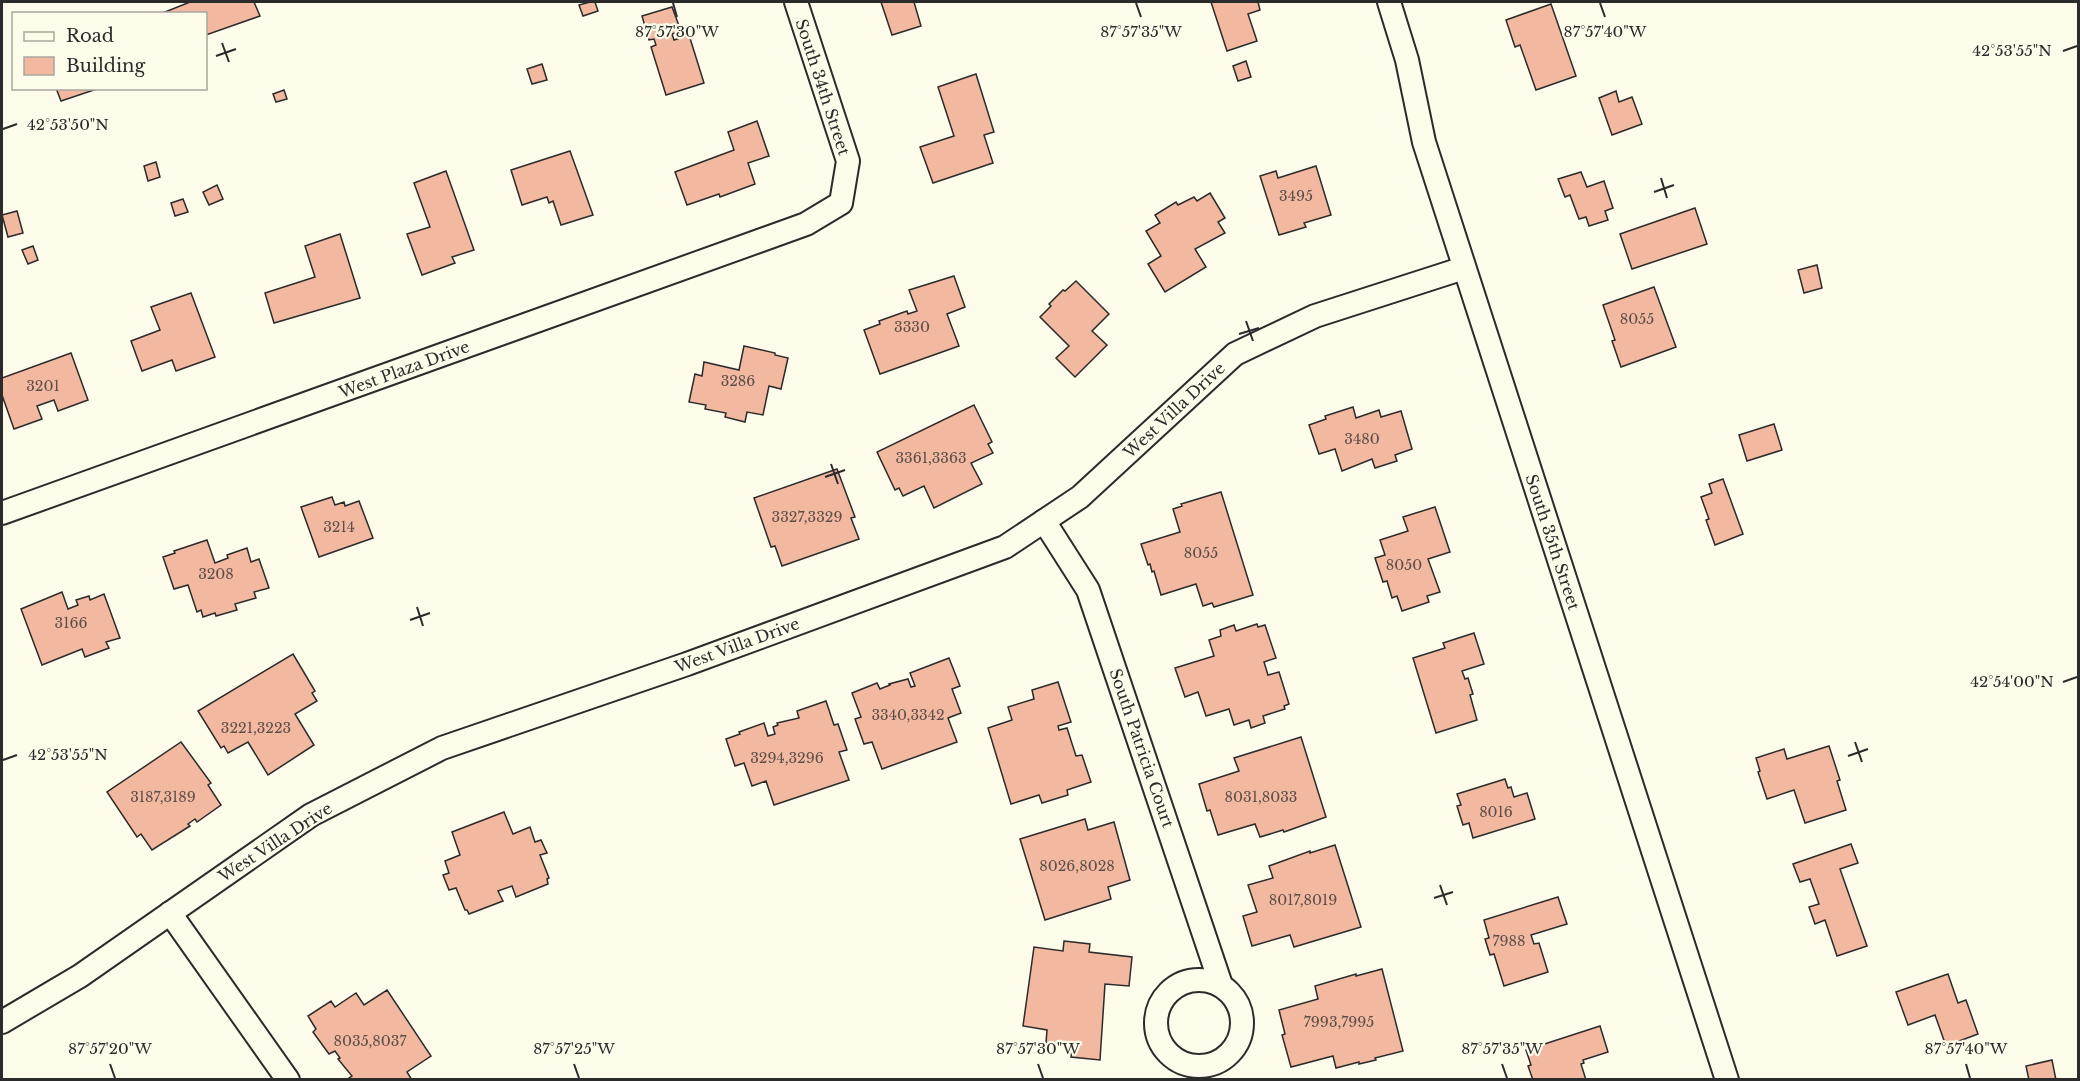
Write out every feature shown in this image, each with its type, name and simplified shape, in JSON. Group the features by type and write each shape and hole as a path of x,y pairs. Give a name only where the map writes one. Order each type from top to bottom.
{"street":[{"name":"South 34th Street","path":"796,2 848,161 841,203 806,224"},
{"name":"South 35th Street","path":"1389,2 1407,60 1424,142 1727,1080"},
{"name":"West Plaza Drive","path":"2,513 806,224"},
{"name":"West Villa Drive","path":"2,1022 80,976 311,815 442,748 687,664 1005,547 1080,497 1234,354 1314,316 1464,268"},
{"name":"South Patricia Court","path":"1044,521 1088,590 1221,985"},
{"path":"170,913 288,1080"}],"building":[{"path":"190,2 254,2 260,16 207,35 207,12 165,12"},
{"path":"595,2 598,11 583,16 579,5"},
{"path":"881,2 914,2 921,26 892,35"},
{"path":"1211,2 1258,2 1260,10 1248,14 1257,41 1227,51"},
{"path":"1551,4 1576,76 1536,90 1520,45 1515,47 1506,20"},
{"path":"672,7 681,31 672,34 674,40 689,35 704,83 666,95 651,47 656,45 654,39 649,40 642,16"},
{"path":"1246,61 1251,77 1238,81 1233,66"},
{"path":"542,64 547,80 532,84 527,69"},
{"path":"976,74 994,132 984,135 993,163 933,183 920,147 954,136 938,87"},
{"path":"57,90 94,90 61,101"},
{"path":"284,90 287,99 276,102 273,94"},
{"path":"1616,91 1619,102 1632,97 1642,124 1612,135 1599,98"},
{"path":"757,121 769,156 748,163 755,184 720,197 719,194 687,205 675,172 734,150 728,132"},
{"path":"570,151 593,215 561,225 553,201 549,203 547,197 522,205 511,170"},
{"path":"156,162 160,177 148,181 144,166"},
{"path":"1316,166 1331,215 1304,223 1306,227 1279,235 1260,176 1276,171 1278,178"},
{"path":"446,171 474,250 452,257 455,263 422,275 407,234 430,227 414,183"},
{"path":"1581,172 1587,187 1604,181 1613,208 1605,211 1608,220 1589,226 1586,217 1579,219 1570,195 1565,197 1558,179"},
{"path":"217,185 223,199 209,205 203,192"},
{"path":"1210,193 1225,218 1218,222 1225,233 1195,249 1206,267 1165,292 1148,264 1161,256 1146,231 1160,223 1155,215 1176,202 1178,205 1194,197 1197,201"},
{"path":"183,199 188,212 175,216 171,203"},
{"path":"1695,208 1707,244 1632,269 1620,234"},
{"path":"17,211 23,233 8,237 2,215"},
{"path":"340,234 360,298 274,323 265,293 315,277 305,246"},
{"path":"33,246 38,260 28,264 22,250"},
{"path":"1817,265 1822,288 1804,293 1798,270"},
{"path":"954,276 965,307 947,314 959,346 880,374 864,330 880,324 879,321 907,311 908,314 917,311 909,290"},
{"path":"1076,281 1109,314 1092,331 1107,345 1075,377 1056,358 1069,346 1040,317 1063,290 1065,291"},
{"path":"1654,287 1676,347 1621,367 1603,305"},
{"path":"191,293 215,357 176,371 172,360 142,371 131,341 160,330 151,307"},
{"path":"744,346 788,358 781,389 769,386 763,415 747,412 745,422 725,417 726,413 705,409 706,405 689,402 695,374 702,376 704,362 739,370"},
{"path":"71,353 88,400 58,411 54,400 37,406 42,419 14,429 2,395 2,378"},
{"path":"974,405 992,442 988,444 993,453 971,463 982,484 934,508 924,486 903,496 899,488 895,490 877,452"},
{"path":"1353,407 1356,418 1379,410 1381,417 1401,411 1412,449 1395,455 1397,461 1375,468 1372,459 1342,471 1335,449 1319,454 1309,425 1326,419 1325,416"},
{"path":"1774,424 1782,450 1747,461 1739,435"},
{"path":"837,469 855,517 851,518 859,539 782,566 775,546 771,547 754,498"},
{"path":"1723,479 1743,534 1715,545 1701,497 1712,493 1709,484"},
{"path":"1221,492 1253,595 1214,607 1212,603 1203,606 1196,584 1161,595 1154,571 1152,572 1150,564 1148,565 1141,544 1180,532 1173,509 1182,506 1181,504"},
{"path":"332,497 335,505 344,502 345,506 359,501 373,538 319,557 301,507"},
{"path":"1435,507 1450,552 1428,559 1440,592 1427,596 1429,602 1402,611 1397,596 1392,598 1387,581 1383,582 1375,558 1385,555 1380,540 1408,531 1403,517"},
{"path":"207,540 215,563 228,558 227,555 247,548 251,562 259,559 269,588 254,592 256,598 235,604 237,610 203,617 201,610 197,612 188,585 174,589 163,557"},
{"path":"62,592 68,609 78,605 76,600 89,596 90,600 104,594 120,638 106,642 109,648 85,657 82,649 42,665 21,609"},
{"path":"1257,624 1258,627 1265,625 1276,658 1264,662 1268,675 1279,672 1289,704 1284,706 1285,709 1263,716 1265,723 1251,728 1249,720 1234,725 1229,709 1206,716 1198,692 1185,697 1175,668 1214,656 1209,640 1221,636 1220,630 1234,625 1236,631"},
{"path":"1474,633 1484,664 1462,671 1465,679 1468,678 1473,694 1470,695 1477,720 1436,733 1413,658 1445,648 1443,643"},
{"path":"293,654 315,691 312,693 317,701 295,714 314,745 268,775 248,742 228,753 224,746 221,748 198,711"},
{"path":"949,658 960,686 952,689 961,713 948,718 957,742 882,769 872,742 864,744 855,719 861,717 852,693 877,683 880,689 908,679 911,687 915,686 910,673"},
{"path":"1058,682 1071,722 1058,726 1059,730 1067,728 1076,756 1082,755 1091,782 1067,790 1068,795 1042,803 1039,795 1011,804 988,728 1012,720 1008,707 1034,699 1032,690"},
{"path":"826,701 834,725 838,724 847,750 839,752 849,780 774,805 766,781 752,786 744,763 735,766 726,739 764,723 768,736 775,734 773,727 778,725 777,723 799,718 797,711"},
{"path":"1301,737 1326,817 1284,832 1283,830 1260,837 1255,824 1218,835 1210,810 1207,811 1199,784 1239,771 1234,758"},
{"path":"181,742 211,783 208,785 221,805 197,822 195,819 188,824 190,826 152,850 141,834 137,837 107,792"},
{"path":"1829,746 1840,780 1837,781 1846,810 1805,823 1794,790 1767,799 1756,758 1784,749 1787,759"},
{"path":"1505,779 1514,797 1527,793 1535,819 1473,838 1469,823 1463,825 1457,806 1461,805 1457,794"},
{"path":"504,812 513,834 530,827 535,842 541,840 547,853 540,855 549,878 547,879 548,884 516,897 512,886 498,891 503,901 469,914 456,888 449,890 443,875 449,873 445,861 460,855 452,832"},
{"path":"1085,819 1088,830 1114,822 1130,880 1108,887 1111,899 1045,920 1020,839"},
{"path":"1851,844 1858,863 1840,869 1867,946 1837,956 1825,920 1815,924 1809,907 1819,904 1810,879 1800,882 1793,864"},
{"path":"1335,845 1361,927 1294,947 1290,935 1252,946 1243,916 1257,912 1248,885 1273,878 1269,866 1310,851 1310,853"},
{"path":"1558,897 1567,924 1531,935 1534,944 1539,943 1548,972 1504,986 1494,954 1490,955 1485,939 1489,938 1484,920"},
{"path":"1064,941 1090,944 1089,952 1132,957 1129,986 1105,984 1100,1060 1071,1057 1072,1048 1046,1043 1047,1030 1023,1026 1034,947 1063,951"},
{"path":"1382,969 1403,1051 1375,1058 1376,1060 1336,1068 1333,1056 1291,1067 1282,1035 1285,1034 1279,1010 1318,999 1315,986"},
{"path":"1948,974 1958,1003 1966,1000 1978,1034 1946,1046 1935,1015 1908,1025 1896,992"},
{"path":"387,990 431,1056 407,1072 412,1080 346,1080 352,1076 338,1059 340,1058 335,1051 329,1054 313,1032 316,1029 308,1016 331,1001 335,1007 356,993 364,1005"},
{"path":"1600,1026 1608,1052 1583,1060 1584,1063 1581,1064 1586,1080 1533,1080 1526,1050"},
{"path":"2052,1060 2056,1080 2029,1080 2026,1066"}]}
